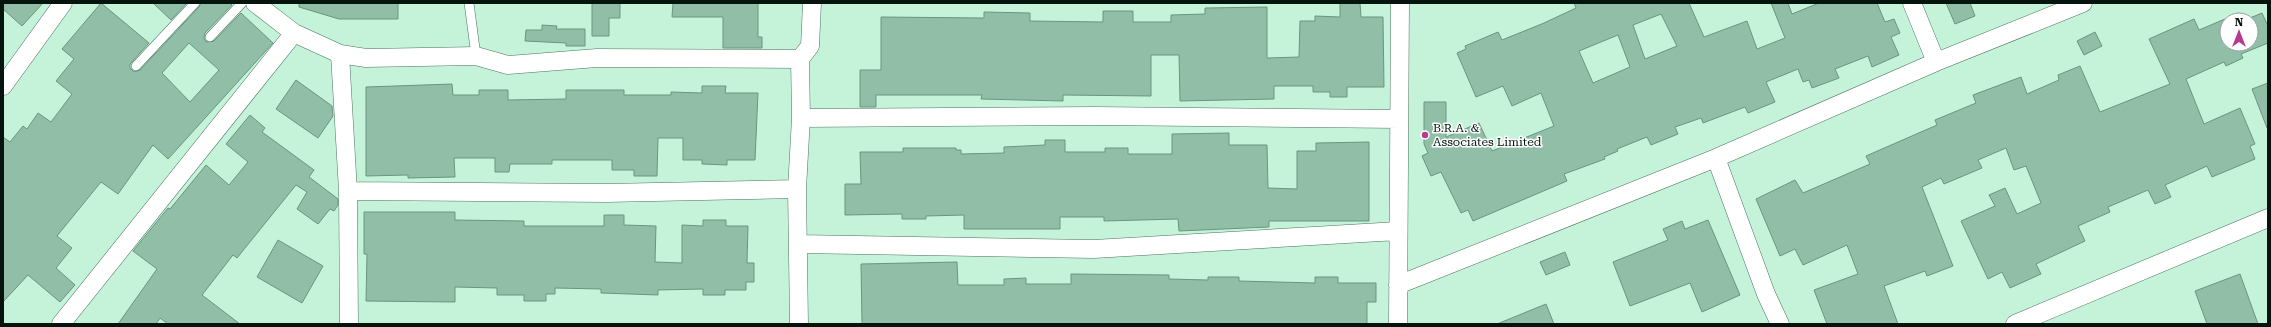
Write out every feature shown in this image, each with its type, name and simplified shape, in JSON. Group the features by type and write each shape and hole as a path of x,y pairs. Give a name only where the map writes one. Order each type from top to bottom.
{"street":[{"path":"3,86 63,3"},
{"path":"255,3 294,32 340,54 366,58 476,56 508,64 597,58 800,59"},
{"path":"799,324 798,189 801,118 800,59 810,46 812,3"},
{"path":"1398,324 1400,3"},
{"path":"1912,3 1936,62"},
{"path":"1398,285 1716,158 1936,62 2083,3"},
{"path":"62,324 294,32"},
{"path":"340,54 348,191 349,324"},
{"path":"801,118 1095,116 1399,119"},
{"path":"1716,158 1780,324"},
{"path":"348,191 606,193 798,189"},
{"path":"2015,324 2268,218"},
{"path":"798,244 1094,249 1398,231"}],"lane":[{"path":"136,66 195,3"},
{"path":"210,37 242,3"},
{"path":"469,3 476,56"}],"building":[{"path":"3,3 43,3 22,26 3,9"},
{"path":"101,3 149,43 130,64 130,68 134,72 140,70 199,7 201,3 230,3 232,5 205,33 204,38 206,42 214,41 241,13 273,43 168,159 153,145 118,194 101,182 57,236 72,248 56,268 75,285 60,302 28,275 3,302 3,137 10,142 23,126 27,129 38,113 51,122 72,94 56,81 74,59 62,49","holes":["189,43 219,70 190,102 162,73"]},
{"path":"153,3 187,3 171,20"},
{"path":"299,3 398,3 398,19 339,19 299,7"},
{"path":"592,3 620,3 620,18 609,18 609,36 592,36"},
{"path":"673,3 758,3 758,37 762,37 762,48 723,48 723,17 672,17"},
{"path":"1340,3 1360,3 1361,17 1383,17 1384,87 1347,87 1347,97 1330,97 1330,92 1313,92 1313,86 1274,86 1274,99 1180,101 1179,55 1151,55 1151,96 1063,95 1063,101 981,99 982,95 876,95 876,107 860,107 860,70 881,70 881,17 984,18 984,12 1030,13 1030,21 1103,22 1103,11 1133,11 1133,22 1171,22 1171,15 1205,14 1205,8 1267,7 1267,58 1299,57 1300,21 1315,21 1315,16 1340,17"},
{"path":"1574,3 1689,3 1704,37 1747,21 1757,49 1785,38 1771,3 1788,3 1792,14 1819,3 1877,3 1885,22 1894,19 1900,33 1891,37 1899,55 1872,67 1868,56 1835,69 1839,78 1812,88 1809,80 1803,82 1798,69 1766,82 1775,102 1748,113 1745,107 1703,123 1701,118 1675,127 1678,134 1651,145 1647,137 1617,149 1618,151 1604,157 1605,159 1564,174 1567,181 1473,221 1468,210 1461,213 1441,172 1431,176 1422,156 1428,153 1424,144 1424,102 1446,102 1446,137 1479,123 1492,151 1554,126 1541,93 1512,106 1503,86 1476,97 1457,53 1466,49 1465,46 1498,32 1502,40 1576,8","holes":["1661,14 1677,46 1645,59 1633,25","1618,35 1630,67 1593,83 1579,51"]},
{"path":"1946,3 1970,3 1975,16 1955,24"},
{"path":"2262,13 2268,26 2268,43 2259,47 2259,14"},
{"path":"2194,19 2199,30 2219,22 2219,52 2246,52 2241,54 2243,58 2226,66 2224,62 2186,79 2204,124 2240,108 2255,144 2250,146 2255,159 2212,177 2207,166 2165,185 2171,197 2155,204 2148,190 2108,207 2110,212 2078,226 2085,241 2036,264 2041,274 2010,288 2002,272 1988,279 1961,221 1995,206 1989,195 2005,188 2017,214 2041,203 2026,166 2014,170 2006,148 1978,160 1982,168 1944,184 1941,178 1922,187 1953,266 1927,276 1925,271 1884,286 1898,324 1827,324 1814,290 1858,274 1847,245 1803,265 1795,249 1780,256 1756,199 1795,180 1803,193 1870,164 1866,156 1937,125 1935,120 1976,103 1973,95 2021,77 2027,94 2059,80 2058,75 2080,66 2100,112 2170,84 2149,39"},
{"path":"542,25 557,26 556,29 585,29 585,46 566,46 566,43 525,41 526,30 542,30"},
{"path":"2095,32 2102,46 2084,55 2077,41"},
{"path":"296,80 332,106 333,116 318,138 276,109"},
{"path":"2268,83 2268,128 2267,128 2252,89"},
{"path":"452,84 453,95 479,95 479,90 508,90 508,100 566,99 566,90 624,90 624,95 671,95 671,92 702,93 702,86 726,86 725,93 758,93 755,160 727,160 727,165 702,164 702,160 683,160 683,138 658,138 657,176 634,176 634,170 612,170 612,160 552,160 552,164 510,164 509,172 495,172 495,158 454,158 455,177 408,178 408,175 366,176 366,87"},
{"path":"250,115 265,128 262,132 314,170 309,177 338,199 338,205 334,211 330,209 318,224 297,209 307,192 296,185 237,258 233,255 202,295 240,324 168,324 160,318 156,324 118,324 157,269 133,251 206,165 229,185 248,162 226,144"},
{"path":"1229,133 1229,145 1267,145 1268,188 1297,189 1297,151 1316,151 1316,143 1369,142 1369,221 1269,221 1269,227 1179,231 1178,219 1104,221 1104,217 1060,217 1060,229 964,229 964,215 926,216 926,219 902,219 902,214 845,215 845,184 861,184 860,152 903,152 903,148 956,148 956,150 961,150 961,154 1004,153 1004,147 1045,145 1045,140 1065,140 1065,152 1105,152 1105,148 1128,148 1128,154 1172,154 1172,134"},
{"path":"364,212 455,212 455,220 524,221 524,226 604,226 604,215 624,215 624,225 656,226 655,262 682,263 682,225 703,226 703,220 726,220 726,226 748,226 747,263 754,263 754,282 746,282 746,290 725,290 725,295 703,295 703,289 658,290 658,295 601,293 601,289 555,288 555,294 546,294 546,301 524,301 524,295 497,295 497,288 455,287 455,302 366,301 367,254 364,254"},
{"path":"1708,220 1740,295 1702,312 1690,283 1630,306 1613,262 1668,240 1663,229 1682,221 1685,229"},
{"path":"278,240 323,266 302,303 257,277"},
{"path":"1565,252 1570,265 1546,275 1540,262"},
{"path":"957,262 958,285 1004,285 1004,279 1026,278 1026,284 1071,284 1071,274 1169,275 1169,279 1208,280 1208,277 1239,277 1239,281 1315,283 1315,277 1338,277 1338,283 1376,283 1376,302 1367,302 1367,324 862,324 861,264"},
{"path":"2240,274 2258,324 2207,324 2195,291"},
{"path":"1546,304 1554,324 1497,324"}],"place":[{"name":"B.R.A. & Associates Limited","path":"1425,135"}]}
